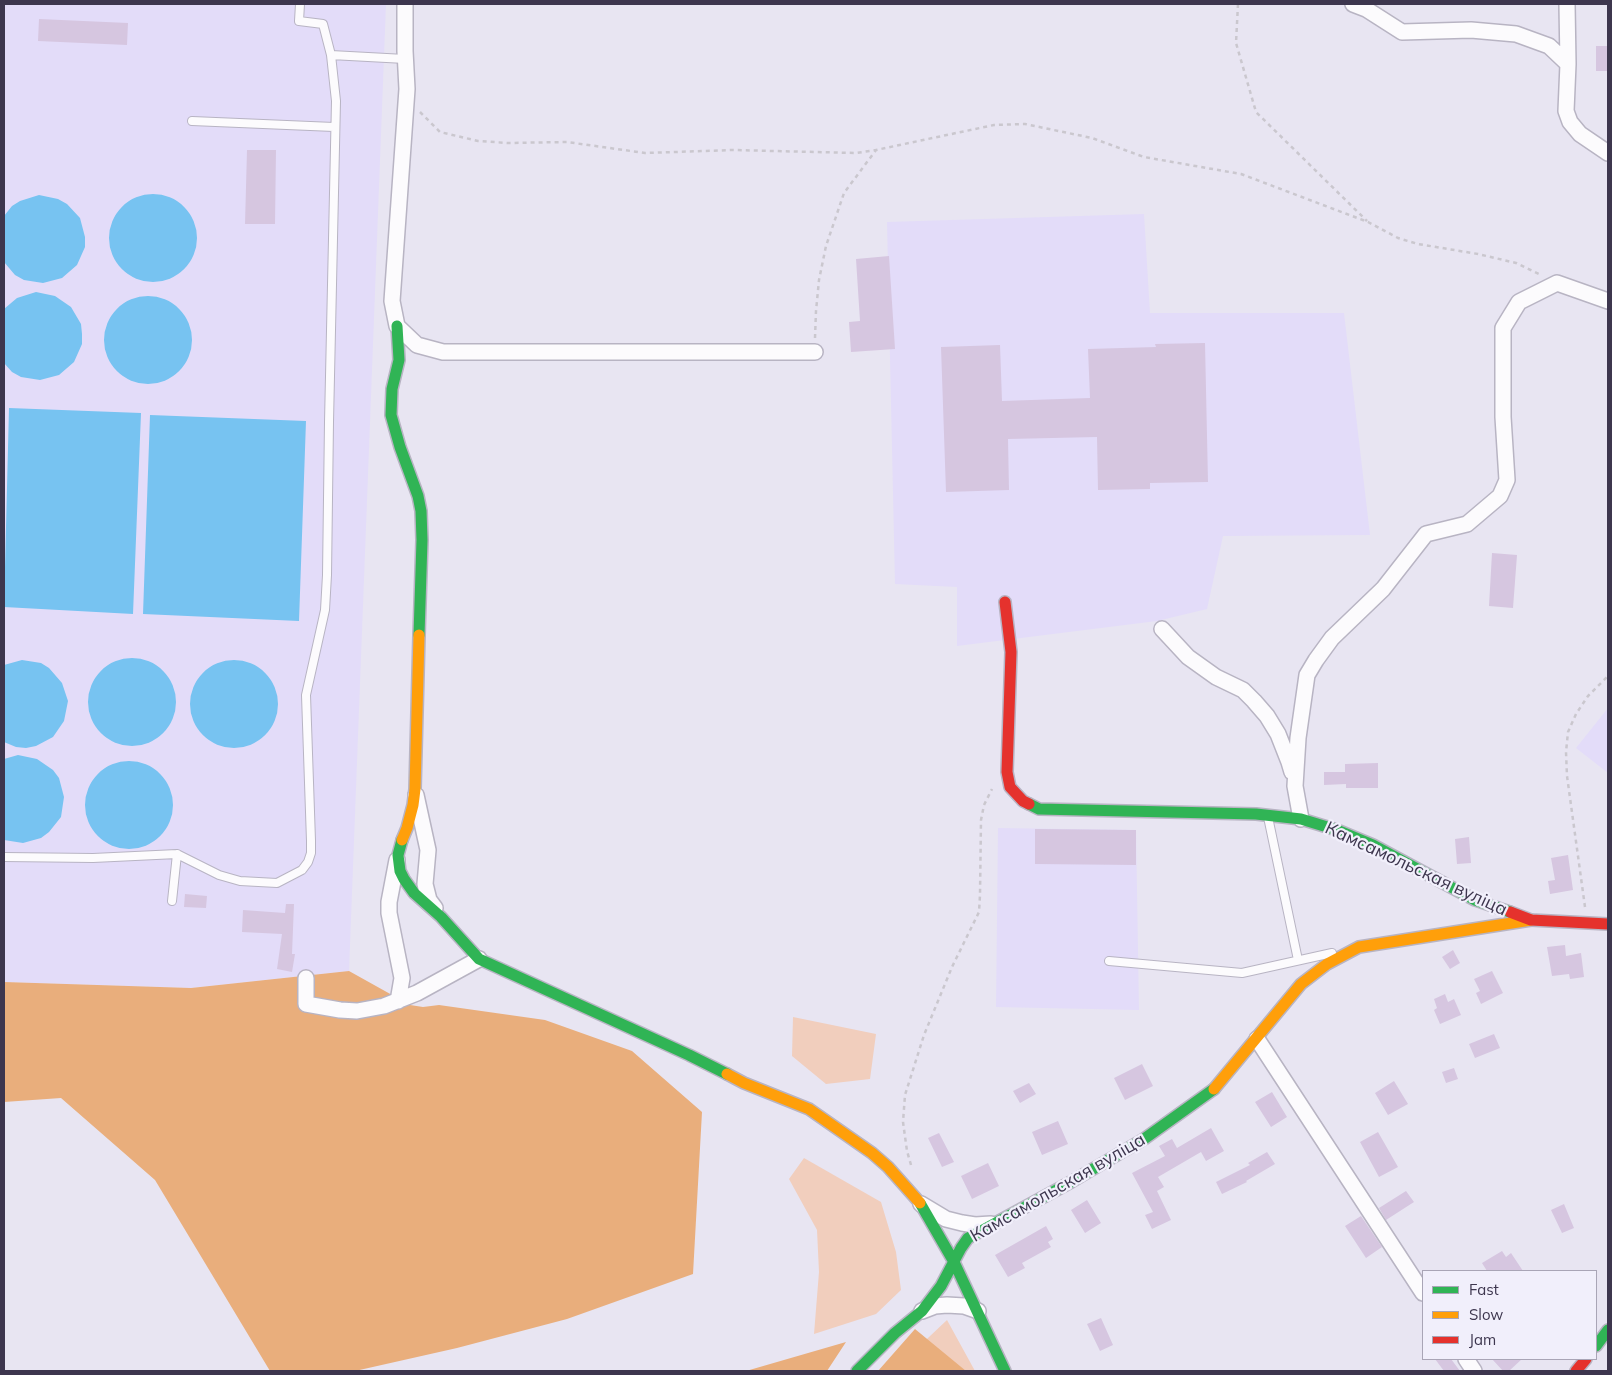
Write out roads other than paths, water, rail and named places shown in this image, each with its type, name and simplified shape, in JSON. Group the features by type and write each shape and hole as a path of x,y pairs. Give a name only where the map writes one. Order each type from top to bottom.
{"street":[{"path":"398,1001 402,978 389,902 398,855 413,805 415,789 422,540 421,511 418,496 400,447 391,415 392,390 400,360 397,326 392,301 407,89 404,4"},
{"path":"1353,4 1366,9 1402,32 1471,30 1516,34 1549,46 1568,64"},
{"path":"1567,4 1568,64 1566,111 1570,122 1580,134 1608,153"},
{"path":"1295,786 1298,738 1307,675 1316,660 1332,638 1383,589 1426,534 1467,524 1500,496 1507,480 1503,417 1503,328 1518,302 1558,283 1608,301"},
{"path":"397,326 417,345 443,352 816,352"},
{"name":"Камсамольская вуліца","path":"1005,602 1011,652 1007,772 1010,786 1023,801 1039,809 1268,815 1301,819 1337,830 1373,845 1475,900 1531,920"},
{"path":"1162,629 1188,657 1216,677 1243,690 1267,716 1278,734 1289,762 1301,819"},
{"path":"415,789 428,850 425,884 429,900 441,917 479,959 689,1055 744,1083 809,1109 877,1157 920,1203 954,1262 1005,1371"},
{"path":"398,855 400,870 414,894 441,917"},
{"name":"Камсамольская вуліца","path":"857,1371 895,1333 922,1311 941,1286 968,1238 1071,1182 1144,1139 1213,1090 1301,984 1327,964 1359,947 1531,920 1608,924"},
{"path":"306,978 306,1004 357,1011 384,1006 417,993 479,959"},
{"path":"1257,1039 1422,1291"},
{"path":"920,1203 946,1219 975,1225 994,1223"},
{"path":"922,1311 941,1305 955,1305 978,1311"},
{"path":"1597,1345 1608,1330"},
{"path":"1467,1360 1474,1371"},
{"path":"1576,1371 1585,1360"}],"lane":[{"path":"4,857 92,858 177,854 219,875 240,881 277,882 302,870 308,862 311,853 306,695 325,610 327,576 334,126 336,101 331,55 323,24 299,21 300,4"},
{"path":"331,55 405,59"},
{"path":"192,121 334,126"},
{"path":"1268,815 1298,960"},
{"path":"172,901 177,854"},
{"path":"1109,961 1242,973 1359,947"}],"water":[{"path":"153,194 170,197 184,207 194,221 197,238 194,255 184,269 170,279 153,282 136,279 122,269 112,255 109,238 112,221 122,207 136,197"},
{"path":"39,195 58,199 67,204 80,218 85,237 85,247 77,265 62,278 43,283 24,280 15,275 4,262 4,216 12,206 20,201"},
{"path":"36,292 55,296 71,307 81,324 82,334 82,344 74,362 59,375 40,380 21,377 12,372 4,363 4,309 17,298"},
{"path":"148,296 165,300 179,309 188,323 192,340 188,357 179,371 165,380 148,384 131,380 117,371 108,357 104,340 108,323 117,309 131,300"},
{"path":"9,408 141,413 133,614 4,607"},
{"path":"150,415 306,421 299,621 143,614"},
{"path":"132,658 149,662 163,671 172,685 176,702 172,719 163,733 149,742 132,746 115,742 101,733 92,719 88,702 92,685 101,671 115,662"},
{"path":"22,660 41,663 49,668 62,683 68,701 64,721 53,737 36,746 26,748 16,747 4,742 4,665"},
{"path":"234,660 251,663 265,673 275,687 278,704 275,721 265,735 251,745 234,748 217,745 203,735 193,721 190,704 193,687 203,673 217,663"},
{"path":"18,755 37,759 53,770 59,778 64,797 61,817 49,832 41,838 23,843 4,840 4,759"},
{"path":"129,761 146,765 160,774 169,788 173,805 169,822 160,836 146,845 129,849 112,845 98,836 89,822 85,805 89,788 98,774 112,765"}]}
